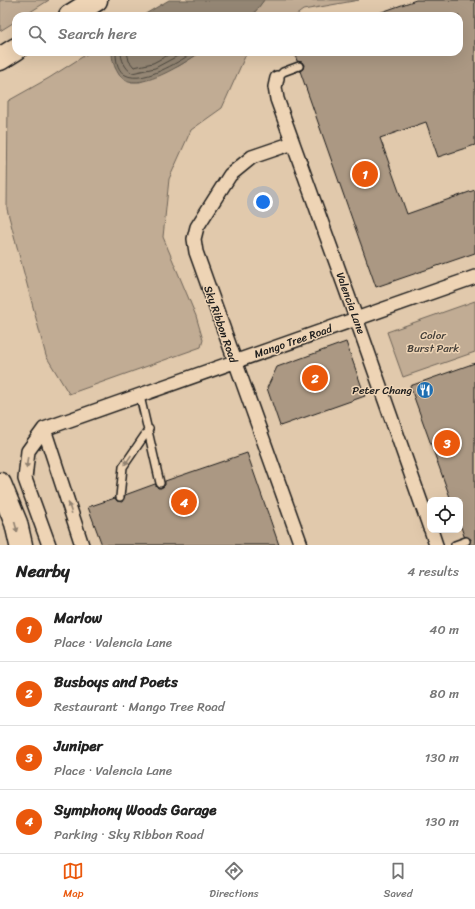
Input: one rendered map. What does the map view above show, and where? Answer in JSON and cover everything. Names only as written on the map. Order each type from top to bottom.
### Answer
[{"type":"highway","points":[[76,12],[96,0]]},
{"type":"highway","points":[[0,59],[12,52]]},
{"type":"highway","points":[[0,484],[16,523],[21,545]]},
{"type":"street","name":"Valencia Lane","points":[[277,78],[275,87],[277,99],[357,319],[427,520]]},
{"type":"street","name":"Sky Ribbon Road","points":[[293,143],[252,157],[236,169],[214,200],[194,239],[196,252],[234,361],[301,545]]},
{"type":"street","name":"Mango Tree Road","points":[[44,429],[475,277]]},
{"type":"street","points":[[44,429],[28,451],[25,479],[49,545]]},
{"type":"street","points":[[44,429],[82,545]]},
{"type":"street","name":"Valencia Lane","points":[[432,533],[436,545]]},
{"type":"lane","points":[[277,78],[283,72],[299,66]]},
{"type":"lane","points":[[140,396],[149,429],[160,482]]},
{"type":"lane","points":[[120,497],[123,467],[149,429]]},
{"type":"lane","points":[[455,545],[466,541]]},
{"type":"green space","points":[[0,0],[49,0],[30,12],[12,12],[12,24],[0,31]]},
{"type":"green space","points":[[264,0],[359,0],[303,10],[300,12],[255,12]]},
{"type":"green space","points":[[84,56],[113,56],[115,67],[120,76],[128,82],[140,82],[179,66],[195,56],[245,56],[222,108],[191,130],[169,179],[163,237],[196,316],[203,340],[201,347],[69,394],[46,356],[7,209],[8,101]]},
{"type":"green space","name":"Color Burst Park","points":[[475,301],[475,352],[403,377],[387,332]]},
{"type":"water","points":[[169,0],[264,0],[255,12],[149,12]]},
{"type":"water","points":[[112,56],[194,56],[159,76],[135,82],[125,80],[118,73]]},
{"type":"building","points":[[416,0],[475,0],[475,145],[438,157],[426,122],[380,138],[407,214],[475,190],[475,253],[376,287],[300,71],[303,69],[304,65],[302,62],[297,61],[295,56],[463,56],[463,12],[382,12]]},
{"type":"building","points":[[346,342],[365,396],[280,426],[267,388],[277,367]]},
{"type":"building","points":[[475,363],[475,545],[469,545],[471,539],[464,536],[463,533],[463,497],[450,497],[410,386]]},
{"type":"building","points":[[247,453],[279,545],[102,545],[88,507],[115,498],[117,501],[122,502],[125,495],[155,484],[158,488],[161,488],[165,485],[165,481]]},
{"type":"place","name":"Marlow","points":[[365,174]]},
{"type":"place","name":"Busboys and Poets","points":[[315,378]]},
{"type":"place","name":"Peter Chang","points":[[425,390]]},
{"type":"place","name":"Juniper","points":[[447,443]]},
{"type":"place","name":"Symphony Woods Garage","points":[[184,502]]}]
